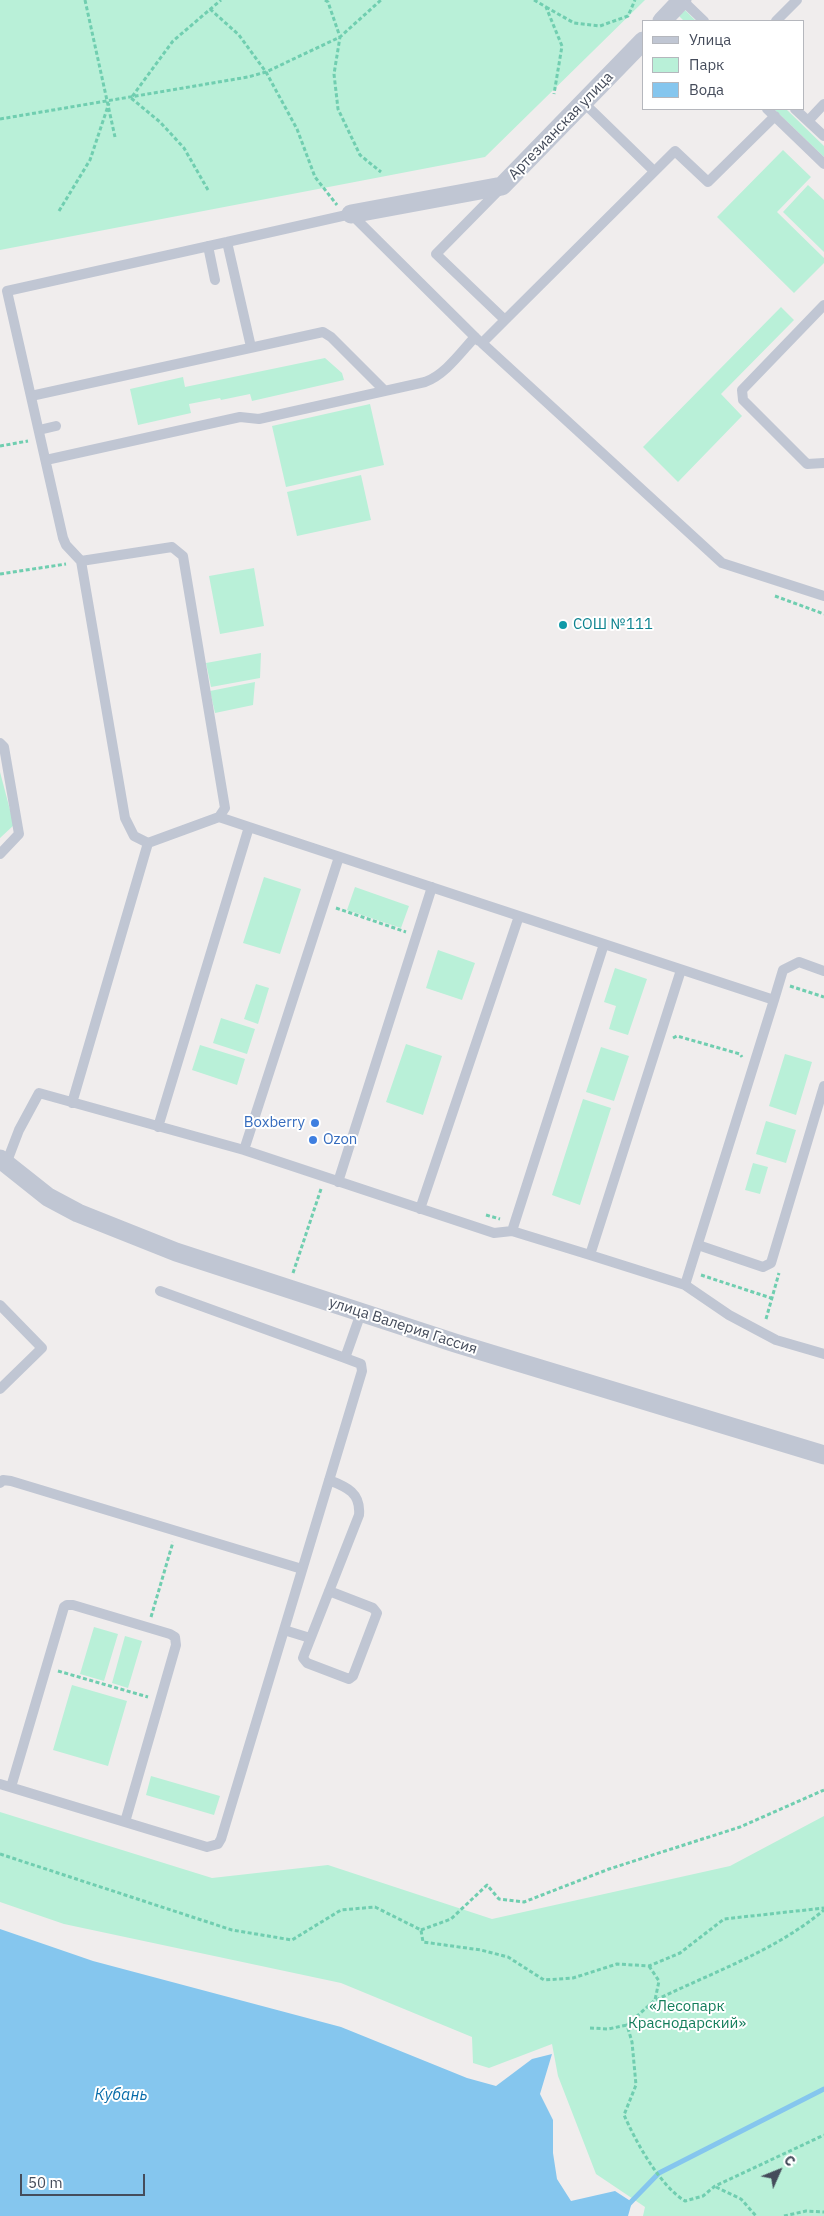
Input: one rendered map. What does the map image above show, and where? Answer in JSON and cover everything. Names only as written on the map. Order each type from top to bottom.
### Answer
[{"type":"street","points":[[668,19],[682,0]]},
{"type":"street","name":"Артезианская улица","points":[[348,215],[502,186],[642,43]]},
{"type":"street","name":"улица Валерия Гассия","points":[[3,1161],[48,1197],[78,1213],[176,1252],[361,1312],[824,1456]]},
{"type":"lane","points":[[682,0],[703,20]]},
{"type":"lane","points":[[777,20],[796,0]]},
{"type":"lane","points":[[584,103],[654,171]]},
{"type":"lane","points":[[808,121],[824,104]]},
{"type":"lane","points":[[797,110],[824,136]]},
{"type":"lane","points":[[46,460],[240,417],[259,419],[433,379],[505,320],[675,152],[708,182],[771,112],[824,164]]},
{"type":"lane","points":[[502,186],[436,254],[505,320]]},
{"type":"lane","points":[[81,561],[172,547],[183,556],[225,808],[219,816],[148,843],[134,836],[125,818],[81,561],[66,546],[63,538],[7,291],[348,215],[479,340],[722,563],[824,596]]},
{"type":"lane","points":[[227,242],[251,347]]},
{"type":"lane","points":[[208,246],[215,280]]},
{"type":"lane","points":[[824,305],[742,390],[743,400],[807,464],[824,463]]},
{"type":"lane","points":[[31,396],[323,332],[331,337],[385,390]]},
{"type":"lane","points":[[40,434],[56,426]]},
{"type":"lane","points":[[0,743],[4,747],[19,834],[0,854]]},
{"type":"lane","points":[[219,816],[774,1000]]},
{"type":"lane","points":[[158,1127],[249,826]]},
{"type":"lane","points":[[72,1103],[148,843]]},
{"type":"lane","points":[[244,1150],[339,856]]},
{"type":"lane","points":[[338,1182],[432,888]]},
{"type":"lane","points":[[420,1209],[519,916]]},
{"type":"lane","points":[[512,1231],[604,944]]},
{"type":"lane","points":[[686,1285],[783,970],[799,962],[824,971]]},
{"type":"lane","points":[[590,1255],[681,970]]},
{"type":"lane","points":[[698,1245],[763,1267],[772,1263],[824,1086]]},
{"type":"lane","points":[[3,1161],[39,1094],[244,1150],[494,1233],[512,1231],[686,1285],[728,1316],[776,1340],[824,1354]]},
{"type":"lane","points":[[0,1784],[207,1847],[218,1844],[221,1839],[363,1367],[358,1362],[160,1291]]},
{"type":"lane","points":[[0,1305],[42,1348],[0,1389]]},
{"type":"lane","points":[[345,1358],[361,1312]]},
{"type":"lane","points":[[0,1482],[3,1480],[11,1481],[302,1569]]},
{"type":"lane","points":[[329,1480],[347,1487],[356,1495],[360,1506],[359,1515],[310,1638],[304,1655],[304,1661],[349,1679],[353,1676],[377,1613],[373,1608],[329,1591]]},
{"type":"lane","points":[[11,1787],[62,1611],[67,1605],[148,1627],[170,1634],[176,1641],[125,1822]]},
{"type":"lane","points":[[284,1630],[310,1638]]},
{"type":"path","points":[[85,0],[115,136]]},
{"type":"path","points":[[131,98],[174,41],[221,0]]},
{"type":"path","points":[[325,0],[328,2],[340,36],[334,74],[338,109],[360,155],[381,172]]},
{"type":"path","points":[[0,119],[109,102],[248,77],[266,72],[340,36],[381,0]]},
{"type":"path","points":[[534,0],[574,23],[600,26],[628,16],[635,0]]},
{"type":"path","points":[[546,7],[562,46],[554,94]]},
{"type":"path","points":[[210,9],[239,35],[266,72],[297,130],[315,176],[348,215]]},
{"type":"path","points":[[131,98],[160,122],[184,148],[208,190]]},
{"type":"path","points":[[59,211],[90,160],[109,102]]},
{"type":"path","points":[[0,446],[40,434]]},
{"type":"path","points":[[0,574],[81,561]]},
{"type":"path","points":[[335,908],[408,933]]},
{"type":"path","points":[[779,982],[824,997]]},
{"type":"path","points":[[671,1039],[677,1036],[740,1054],[744,1059]]},
{"type":"path","points":[[484,1214],[502,1219]]},
{"type":"path","points":[[690,1271],[771,1298]]},
{"type":"path","points":[[769,1324],[765,1318],[780,1271]]},
{"type":"path","points":[[148,1627],[176,1531]]},
{"type":"path","points":[[46,1667],[160,1700]]},
{"type":"path","points":[[0,1854],[232,1930],[292,1940],[341,1910],[375,1907],[421,1930],[451,1919],[487,1885],[499,1899],[524,1902],[609,1869],[740,1826],[824,1790]]},
{"type":"path","points":[[421,1930],[423,1942],[508,1956],[544,1980],[573,1978],[617,1964],[649,1966],[680,1952],[724,1920],[824,1909]]},
{"type":"path","points":[[590,2028],[627,2025],[656,2000],[771,1948],[808,1924],[824,1909]]},
{"type":"path","points":[[649,1966],[659,1981],[656,2000]]},
{"type":"path","points":[[627,2025],[632,2042],[636,2085],[624,2115],[637,2145],[675,2195],[685,2201],[703,2196],[715,2186],[824,2135]]},
{"type":"path","points":[[715,2186],[741,2199],[756,2216]]},
{"type":"path","points":[[784,2216],[806,2211],[824,2212]]},
{"type":"green space","points":[[0,0],[645,0],[485,157],[0,250]]},
{"type":"green space","points":[[685,10],[695,20],[683,20],[679,16]]},
{"type":"green space","points":[[775,110],[787,110],[824,146],[824,157]]},
{"type":"green space","points":[[783,150],[811,177],[777,212],[824,258],[824,263],[794,293],[717,217]]},
{"type":"green space","points":[[808,185],[824,200],[824,252],[783,212]]},
{"type":"green space","points":[[781,307],[794,320],[721,394],[742,416],[678,482],[643,447]]},
{"type":"green space","points":[[325,358],[342,373],[344,380],[252,401],[250,394],[189,404],[191,413],[138,425],[130,389],[183,377],[185,387]]},
{"type":"green space","points":[[370,404],[384,465],[286,487],[272,426]]},
{"type":"green space","points":[[361,475],[371,520],[297,536],[287,492]]},
{"type":"green space","points":[[254,568],[264,626],[220,634],[209,576]]},
{"type":"green space","points":[[261,653],[260,678],[211,687],[206,663]]},
{"type":"green space","points":[[255,682],[253,705],[215,713],[210,691]]},
{"type":"green space","points":[[0,772],[14,825],[0,838]]},
{"type":"green space","points":[[264,877],[301,889],[280,954],[243,943]]},
{"type":"green space","points":[[355,887],[409,906],[401,928],[347,910]]},
{"type":"green space","points":[[438,950],[475,963],[462,1000],[426,988]]},
{"type":"green space","points":[[615,968],[647,979],[628,1035],[609,1029],[616,1006],[604,1002]]},
{"type":"green space","points":[[256,984],[269,988],[258,1024],[244,1019]]},
{"type":"green space","points":[[221,1018],[255,1029],[247,1054],[213,1043]]},
{"type":"green space","points":[[406,1044],[442,1056],[423,1115],[386,1102]]},
{"type":"green space","points":[[200,1045],[245,1059],[237,1085],[192,1070]]},
{"type":"green space","points":[[601,1047],[629,1056],[614,1101],[586,1092]]},
{"type":"green space","points":[[785,1054],[812,1062],[796,1115],[769,1106]]},
{"type":"green space","points":[[583,1099],[611,1108],[580,1205],[552,1195]]},
{"type":"green space","points":[[766,1121],[796,1130],[786,1163],[756,1154]]},
{"type":"green space","points":[[753,1163],[768,1167],[760,1194],[745,1190]]},
{"type":"green space","points":[[94,1627],[118,1634],[104,1681],[80,1674]]},
{"type":"green space","points":[[125,1636],[142,1641],[128,1688],[112,1683]]},
{"type":"green space","points":[[72,1685],[127,1701],[108,1766],[53,1750]]},
{"type":"green space","points":[[151,1776],[220,1796],[214,1815],[146,1795]]},
{"type":"green space","name":"«Лесопарк Краснодарский»","points":[[0,1812],[212,1878],[328,1865],[492,1919],[730,1866],[824,1816],[824,2216],[643,2216],[645,2207],[596,2174],[558,2076],[552,2044],[489,2068],[473,2063],[472,2037],[341,1983],[64,1924],[0,1902]]},
{"type":"water","name":"Кубань","points":[[0,1929],[93,1961],[341,2027],[467,2078],[496,2086],[532,2059],[552,2054],[540,2094],[553,2120],[553,2153],[557,2179],[571,2201],[615,2191],[632,2202],[628,2216],[0,2216]]},
{"type":"waterway","points":[[628,2205],[659,2173],[824,2089]]},
{"type":"place","name":"СОШ №111","points":[[563,625]]},
{"type":"place","name":"Boxberry","points":[[315,1123]]},
{"type":"place","name":"Ozon","points":[[313,1140]]}]
